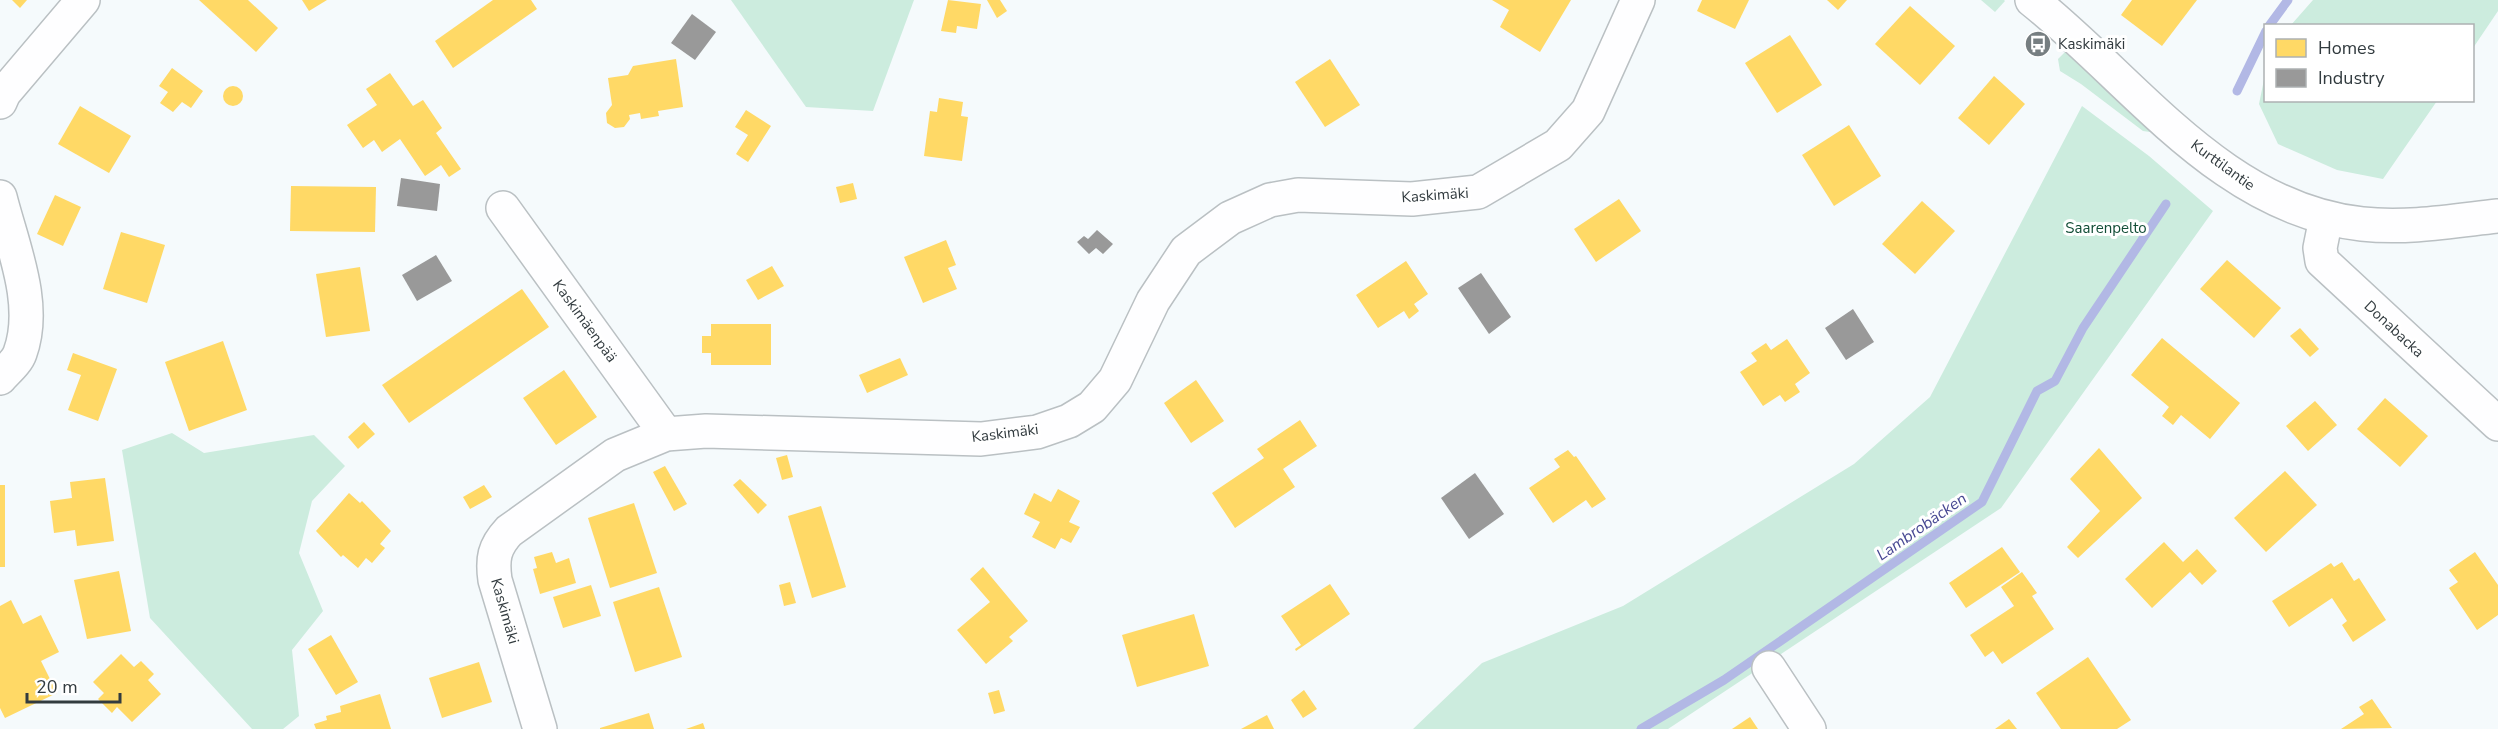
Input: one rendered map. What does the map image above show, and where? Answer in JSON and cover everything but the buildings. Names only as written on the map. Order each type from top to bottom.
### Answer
[{"type":"street","points":[[0,102],[4,93],[83,0]]},
{"type":"street","name":"Kaskimäki","points":[[540,729],[495,580],[492,561],[498,543],[509,531],[615,455],[666,434],[706,431],[981,439],[1037,432],[1069,421],[1092,407],[1114,380],[1153,301],[1186,251],[1230,218],[1270,200],[1298,195],[1412,199],[1478,192],[1558,146],[1588,111],[1638,0]]},
{"type":"street","name":"Kurttilantie","points":[[2032,0],[2179,133],[2246,184],[2288,205],[2326,218],[2362,224],[2409,225],[2498,216]]},
{"type":"street","points":[[0,197],[26,301],[26,328],[20,355],[0,378]]},
{"type":"street","name":"Kaskimäenpää","points":[[503,208],[666,434]]},
{"type":"street","name":"Donabacka","points":[[2326,218],[2320,248],[2322,261],[2498,424]]},
{"type":"street","points":[[1769,668],[1809,729]]},
{"type":"green space","points":[[731,0],[914,0],[873,111],[806,107]]},
{"type":"green space","points":[[1981,0],[2004,0],[2005,1],[1995,12]]},
{"type":"green space","points":[[2313,0],[2498,0],[2498,11],[2474,47],[2474,24],[2292,24]]},
{"type":"green space","points":[[2065,52],[2155,128],[2150,132],[2143,131],[2060,71],[2058,59]]},
{"type":"green space","points":[[2264,80],[2264,102],[2436,102],[2383,179],[2337,170],[2278,144],[2259,104]]},
{"type":"green space","name":"Saarenpelto","points":[[2082,106],[2149,156],[2213,211],[2001,508],[1668,729],[1413,729],[1482,663],[1623,606],[1854,464],[1930,397]]},
{"type":"green space","points":[[172,433],[204,453],[314,435],[345,466],[312,501],[299,553],[323,611],[292,650],[299,716],[283,729],[252,729],[150,618],[122,450]]},
{"type":"waterway","name":"Lambrobäcken","points":[[2270,24],[2288,0]]},
{"type":"waterway","name":"Lambrobäcken","points":[[2237,91],[2264,35]]},
{"type":"waterway","name":"Lambrobäcken","points":[[1641,729],[1724,680],[1982,502],[2037,391],[2055,381],[2083,328],[2166,204]]},
{"type":"place","name":"Kaskimäki","points":[[2038,44]]}]
